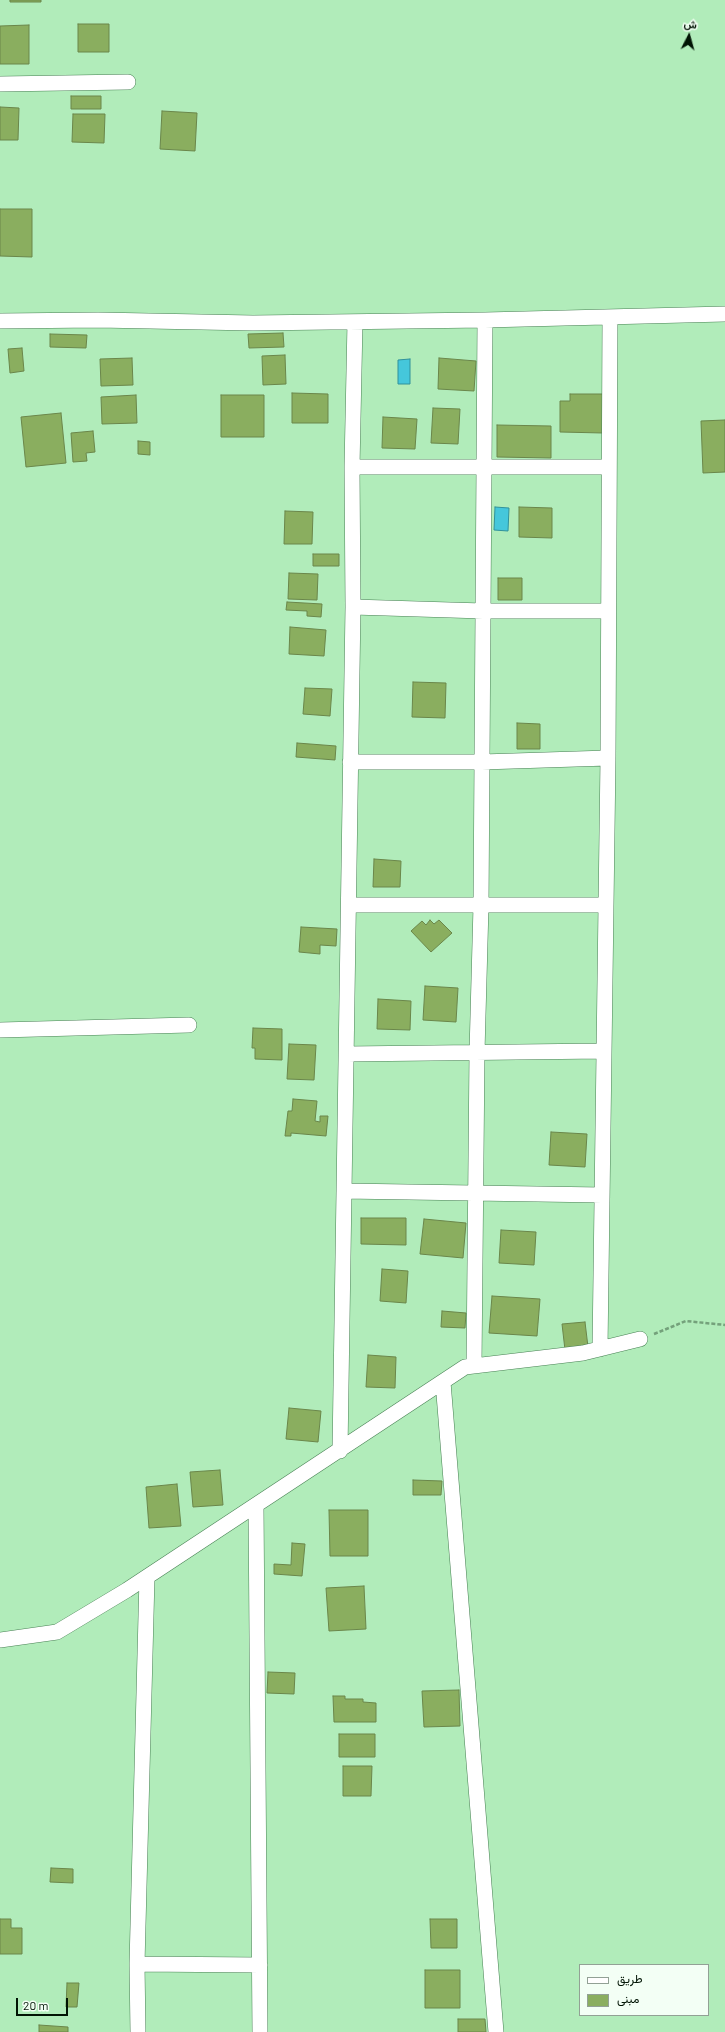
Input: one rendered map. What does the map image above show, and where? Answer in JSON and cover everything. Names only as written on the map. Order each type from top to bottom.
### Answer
[{"type":"street","points":[[0,84],[128,82]]},
{"type":"street","points":[[0,321],[98,320],[253,323],[610,318],[725,314]]},
{"type":"street","points":[[600,1349],[604,905],[608,758],[607,612],[610,318]]},
{"type":"street","points":[[474,1366],[477,1052],[481,906],[485,320]]},
{"type":"street","points":[[340,1451],[353,607],[352,467],[355,322]]},
{"type":"street","points":[[352,467],[609,467]]},
{"type":"street","points":[[353,607],[483,611],[607,612]]},
{"type":"street","points":[[350,762],[482,762],[608,758]]},
{"type":"street","points":[[349,905],[604,905]]},
{"type":"street","points":[[0,1030],[189,1025]]},
{"type":"street","points":[[347,1054],[603,1051]]},
{"type":"street","points":[[344,1191],[602,1195]]},
{"type":"street","points":[[0,1640],[57,1632],[147,1577],[340,1451],[465,1367],[583,1353],[640,1339]]},
{"type":"street","points":[[443,1382],[496,2032]]},
{"type":"street","points":[[256,1505],[260,2032]]},
{"type":"street","points":[[138,2032],[137,1964],[147,1577]]},
{"type":"street","points":[[137,1964],[260,1965]]},
{"type":"path","points":[[640,1339],[686,1321],[725,1325]]},
{"type":"water","points":[[410,359],[410,384],[398,384],[398,360]]},
{"type":"water","points":[[495,507],[509,508],[508,531],[494,530]]},
{"type":"building","points":[[10,0],[41,0],[41,2],[10,2]]},
{"type":"building","points":[[78,24],[109,24],[109,52],[78,52]]},
{"type":"building","points":[[29,25],[29,64],[0,64],[0,26]]},
{"type":"building","points":[[71,96],[101,96],[101,109],[71,109]]},
{"type":"building","points":[[0,107],[19,108],[18,140],[0,140]]},
{"type":"building","points":[[162,111],[197,113],[195,151],[160,149]]},
{"type":"building","points":[[73,114],[105,114],[104,143],[72,142]]},
{"type":"building","points":[[0,209],[32,209],[32,257],[0,256]]},
{"type":"building","points":[[283,333],[284,347],[249,348],[248,334]]},
{"type":"building","points":[[50,334],[87,335],[86,348],[50,347]]},
{"type":"building","points":[[22,348],[24,371],[10,373],[8,349]]},
{"type":"building","points":[[285,355],[286,384],[263,385],[262,356]]},
{"type":"building","points":[[132,358],[133,385],[101,386],[100,359]]},
{"type":"building","points":[[439,358],[476,361],[474,391],[438,389]]},
{"type":"building","points":[[292,393],[328,394],[328,423],[292,423]]},
{"type":"building","points":[[570,394],[604,394],[603,433],[560,432],[560,401],[570,401]]},
{"type":"building","points":[[136,395],[137,423],[102,424],[101,397]]},
{"type":"building","points":[[221,395],[264,395],[264,437],[221,437]]},
{"type":"building","points":[[433,408],[460,409],[458,444],[431,443]]},
{"type":"building","points":[[61,413],[66,463],[26,467],[21,417]]},
{"type":"building","points":[[383,417],[417,419],[415,449],[382,448]]},
{"type":"building","points":[[725,420],[725,472],[703,473],[701,421]]},
{"type":"building","points":[[497,425],[551,426],[551,458],[497,457]]},
{"type":"building","points":[[93,431],[95,452],[86,453],[87,461],[73,462],[71,433]]},
{"type":"building","points":[[138,441],[150,442],[150,455],[138,454]]},
{"type":"building","points":[[519,507],[552,508],[552,538],[519,537]]},
{"type":"building","points":[[285,511],[313,512],[312,544],[284,544]]},
{"type":"building","points":[[313,554],[339,554],[339,566],[313,566]]},
{"type":"building","points":[[289,573],[318,574],[317,600],[288,599]]},
{"type":"building","points":[[498,578],[522,578],[522,600],[498,600]]},
{"type":"building","points":[[287,602],[322,604],[321,617],[307,616],[307,611],[286,610]]},
{"type":"building","points":[[290,627],[326,630],[324,656],[289,654]]},
{"type":"building","points":[[413,682],[446,683],[445,718],[412,717]]},
{"type":"building","points":[[305,688],[332,689],[330,716],[303,714]]},
{"type":"building","points":[[517,723],[540,724],[540,749],[517,749]]},
{"type":"building","points":[[297,743],[336,746],[335,760],[296,757]]},
{"type":"building","points":[[374,859],[401,861],[400,887],[373,887]]},
{"type":"building","points":[[430,920],[434,924],[439,920],[452,933],[431,952],[411,931],[422,921],[426,925]]},
{"type":"building","points":[[301,927],[337,929],[336,946],[320,945],[320,954],[299,952]]},
{"type":"building","points":[[425,986],[458,988],[456,1022],[423,1020]]},
{"type":"building","points":[[378,999],[411,1001],[410,1030],[377,1029]]},
{"type":"building","points":[[253,1028],[282,1029],[282,1060],[255,1059],[255,1048],[252,1048]]},
{"type":"building","points":[[289,1044],[316,1045],[314,1080],[287,1079]]},
{"type":"building","points":[[293,1099],[317,1101],[315,1121],[320,1122],[320,1116],[328,1116],[326,1136],[291,1133],[291,1136],[285,1136],[288,1111],[292,1111]]},
{"type":"building","points":[[551,1132],[587,1134],[585,1167],[549,1165]]},
{"type":"building","points":[[361,1218],[406,1218],[406,1245],[361,1244]]},
{"type":"building","points":[[424,1219],[466,1223],[463,1258],[420,1254]]},
{"type":"building","points":[[501,1230],[536,1232],[534,1265],[499,1263]]},
{"type":"building","points":[[382,1269],[408,1271],[406,1303],[380,1301]]},
{"type":"building","points":[[492,1296],[540,1299],[537,1336],[489,1333]]},
{"type":"building","points":[[442,1311],[466,1313],[465,1328],[441,1327]]},
{"type":"building","points":[[585,1322],[588,1347],[565,1350],[562,1324]]},
{"type":"building","points":[[368,1355],[396,1357],[395,1388],[366,1387]]},
{"type":"building","points":[[289,1408],[321,1411],[318,1442],[286,1439]]},
{"type":"building","points":[[220,1470],[223,1505],[193,1507],[190,1472]]},
{"type":"building","points":[[413,1480],[442,1481],[441,1495],[413,1495]]},
{"type":"building","points":[[177,1484],[181,1526],[149,1528],[146,1487]]},
{"type":"building","points":[[329,1510],[368,1510],[368,1556],[330,1556]]},
{"type":"building","points":[[292,1543],[305,1544],[302,1576],[274,1574],[274,1564],[291,1565]]},
{"type":"building","points":[[364,1586],[366,1629],[329,1631],[326,1588]]},
{"type":"building","points":[[268,1672],[295,1673],[294,1694],[267,1693]]},
{"type":"building","points":[[459,1690],[460,1726],[424,1727],[422,1691]]},
{"type":"building","points":[[333,1696],[345,1696],[345,1699],[363,1699],[363,1702],[376,1703],[376,1722],[334,1722]]},
{"type":"building","points":[[339,1734],[375,1734],[375,1757],[339,1757]]},
{"type":"building","points":[[343,1766],[372,1766],[371,1796],[343,1796]]},
{"type":"building","points":[[51,1868],[73,1869],[73,1883],[50,1882]]},
{"type":"building","points":[[0,1919],[11,1919],[11,1928],[22,1928],[22,1954],[0,1954]]},
{"type":"building","points":[[430,1919],[457,1919],[457,1948],[431,1948]]},
{"type":"building","points":[[425,1970],[460,1970],[460,2008],[425,2008]]},
{"type":"building","points":[[67,1983],[79,1983],[77,2007],[66,2007]]},
{"type":"building","points":[[458,2019],[485,2019],[486,2032],[458,2032]]},
{"type":"building","points":[[39,2025],[68,2027],[68,2032],[39,2032]]}]
